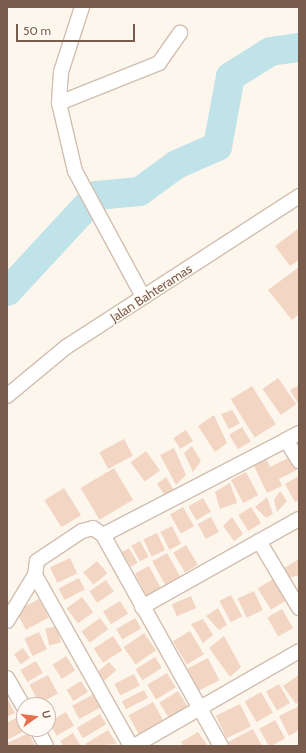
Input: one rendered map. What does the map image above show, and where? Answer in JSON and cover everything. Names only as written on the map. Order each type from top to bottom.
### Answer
[{"type":"street","points":[[82,7],[62,72],[59,103],[69,152],[90,202],[143,297]]},
{"type":"street","points":[[59,103],[159,62],[180,33]]},
{"type":"street","name":"Jalan Bahteramas","points":[[7,396],[66,347],[299,196]]},
{"type":"street","points":[[103,535],[299,433]]},
{"type":"street","points":[[286,440],[299,462]]},
{"type":"street","points":[[142,607],[299,519]]},
{"type":"street","points":[[7,621],[35,575],[40,557],[82,531],[93,528],[103,535],[199,711],[221,746]]},
{"type":"street","points":[[259,541],[299,608]]},
{"type":"street","points":[[35,575],[133,746],[199,711],[299,652]]},
{"type":"street","points":[[7,678],[18,697]]},
{"type":"street","points":[[41,737],[46,746]]},
{"type":"building","points":[[299,228],[299,260],[290,266],[275,246]]},
{"type":"building","points":[[299,267],[299,314],[292,320],[268,290]]},
{"type":"building","points":[[278,378],[296,404],[281,415],[262,389]]},
{"type":"building","points":[[299,385],[299,405],[290,390]]},
{"type":"building","points":[[252,386],[276,424],[255,437],[231,399]]},
{"type":"building","points":[[232,410],[240,423],[229,429],[221,414]]},
{"type":"building","points":[[214,415],[227,443],[215,452],[198,426]]},
{"type":"building","points":[[242,427],[251,442],[238,449],[229,435]]},
{"type":"building","points":[[186,430],[193,441],[180,449],[173,438]]},
{"type":"building","points":[[124,439],[133,456],[108,469],[99,452]]},
{"type":"building","points":[[192,446],[201,461],[193,472],[184,453]]},
{"type":"building","points":[[174,448],[186,475],[176,485],[160,455]]},
{"type":"building","points":[[146,451],[160,470],[145,482],[131,462]]},
{"type":"building","points":[[290,457],[297,470],[279,479],[282,486],[267,493],[253,464],[266,458],[270,467]]},
{"type":"building","points":[[114,468],[133,500],[100,520],[81,488]]},
{"type":"building","points":[[246,472],[258,495],[243,503],[231,480]]},
{"type":"building","points":[[299,476],[299,500],[295,502],[285,484]]},
{"type":"building","points":[[166,477],[176,494],[167,499],[157,484]]},
{"type":"building","points":[[230,483],[237,503],[220,509],[215,492]]},
{"type":"building","points":[[64,488],[81,515],[61,527],[44,500]]},
{"type":"building","points":[[280,491],[287,501],[277,512],[274,500]]},
{"type":"building","points":[[267,497],[273,514],[266,518],[255,507]]},
{"type":"building","points":[[203,498],[211,512],[196,520],[188,506]]},
{"type":"building","points":[[183,507],[194,526],[181,534],[170,514]]},
{"type":"building","points":[[251,507],[261,523],[248,531],[238,515]]},
{"type":"building","points":[[211,517],[219,532],[206,539],[198,524]]},
{"type":"building","points":[[232,517],[243,534],[234,541],[223,526]]},
{"type":"building","points":[[172,526],[181,544],[169,550],[160,532]]},
{"type":"building","points":[[157,533],[165,550],[151,557],[143,539]]},
{"type":"building","points":[[140,541],[149,557],[140,562],[131,546]]},
{"type":"building","points":[[186,545],[198,565],[185,572],[173,553]]},
{"type":"building","points":[[129,548],[138,563],[131,567],[122,552]]},
{"type":"building","points":[[167,553],[182,580],[167,588],[152,561]]},
{"type":"building","points":[[70,558],[77,573],[57,583],[50,567]]},
{"type":"building","points":[[299,559],[299,575],[286,579],[281,570]]},
{"type":"building","points":[[97,561],[107,573],[93,585],[83,573]]},
{"type":"building","points":[[149,566],[162,590],[148,597],[135,574]]},
{"type":"building","points":[[79,578],[85,590],[64,600],[59,588]]},
{"type":"building","points":[[273,579],[286,600],[271,610],[258,589]]},
{"type":"building","points":[[106,580],[114,592],[97,603],[89,591]]},
{"type":"building","points":[[254,591],[263,610],[247,618],[238,599]]},
{"type":"building","points":[[231,595],[242,616],[231,622],[220,601]]},
{"type":"building","points":[[191,596],[196,608],[177,616],[172,604]]},
{"type":"building","points":[[82,597],[93,612],[78,624],[67,608]]},
{"type":"building","points":[[39,599],[49,618],[26,630],[16,611]]},
{"type":"building","points":[[120,601],[128,614],[111,624],[103,612]]},
{"type":"building","points":[[218,608],[227,625],[219,630],[206,616]]},
{"type":"building","points":[[282,609],[293,628],[278,637],[267,618]]},
{"type":"building","points":[[100,618],[108,629],[90,643],[81,632]]},
{"type":"building","points":[[135,618],[141,628],[122,640],[116,629]]},
{"type":"building","points":[[203,619],[213,635],[203,643],[191,624]]},
{"type":"building","points":[[57,626],[61,643],[49,645],[45,629]]},
{"type":"building","points":[[190,631],[204,654],[187,664],[173,641]]},
{"type":"building","points":[[39,632],[47,649],[33,656],[24,639]]},
{"type":"building","points":[[144,633],[156,650],[136,665],[124,647]]},
{"type":"building","points":[[113,636],[122,650],[103,663],[94,649]]},
{"type":"building","points":[[224,636],[241,667],[230,677],[209,648]]},
{"type":"building","points":[[23,648],[30,658],[21,664],[14,654]]},
{"type":"building","points":[[66,656],[75,670],[62,679],[53,665]]},
{"type":"building","points":[[155,657],[162,668],[142,680],[135,669]]},
{"type":"building","points":[[208,658],[219,680],[199,691],[188,668]]},
{"type":"building","points":[[36,661],[43,673],[27,682],[20,670]]},
{"type":"building","points":[[109,662],[116,670],[104,681],[97,672]]},
{"type":"building","points":[[167,673],[176,688],[156,699],[147,685]]},
{"type":"building","points":[[134,674],[140,686],[120,696],[114,684]]},
{"type":"building","points":[[48,675],[58,694],[51,697],[36,697],[29,685]]},
{"type":"building","points":[[299,675],[299,702],[296,704],[283,686]]},
{"type":"building","points":[[81,681],[88,692],[73,701],[67,690]]},
{"type":"building","points":[[279,684],[290,703],[277,711],[266,692]]},
{"type":"building","points":[[144,690],[148,698],[126,709],[122,701]]},
{"type":"building","points":[[178,691],[190,710],[171,721],[159,703]]},
{"type":"building","points":[[261,692],[273,713],[257,722],[245,702]]},
{"type":"building","points":[[96,693],[103,706],[79,719],[72,706]]},
{"type":"building","points":[[7,698],[15,713],[7,717]]},
{"type":"building","points":[[153,702],[165,724],[141,737],[129,716]]},
{"type":"building","points":[[240,704],[251,726],[227,738],[216,716]]},
{"type":"building","points":[[299,706],[299,730],[289,736],[279,716]]},
{"type":"building","points":[[66,712],[74,726],[57,736],[56,718]]},
{"type":"building","points":[[100,714],[106,724],[83,738],[77,728]]},
{"type":"building","points":[[16,718],[16,735],[7,740],[7,723]]},
{"type":"building","points":[[275,720],[285,738],[269,746],[259,729]]},
{"type":"building","points":[[253,729],[262,746],[230,746],[228,742]]},
{"type":"building","points":[[108,730],[117,744],[87,746],[85,744]]},
{"type":"building","points":[[198,732],[208,746],[184,746],[181,742]]},
{"type":"building","points":[[73,733],[81,746],[63,746],[60,741]]},
{"type":"building","points":[[20,737],[31,737],[35,746],[7,746],[7,743]]},
{"type":"waterway","points":[[7,291],[96,195],[139,191],[176,164],[217,146],[230,76],[270,51],[299,47]]}]
